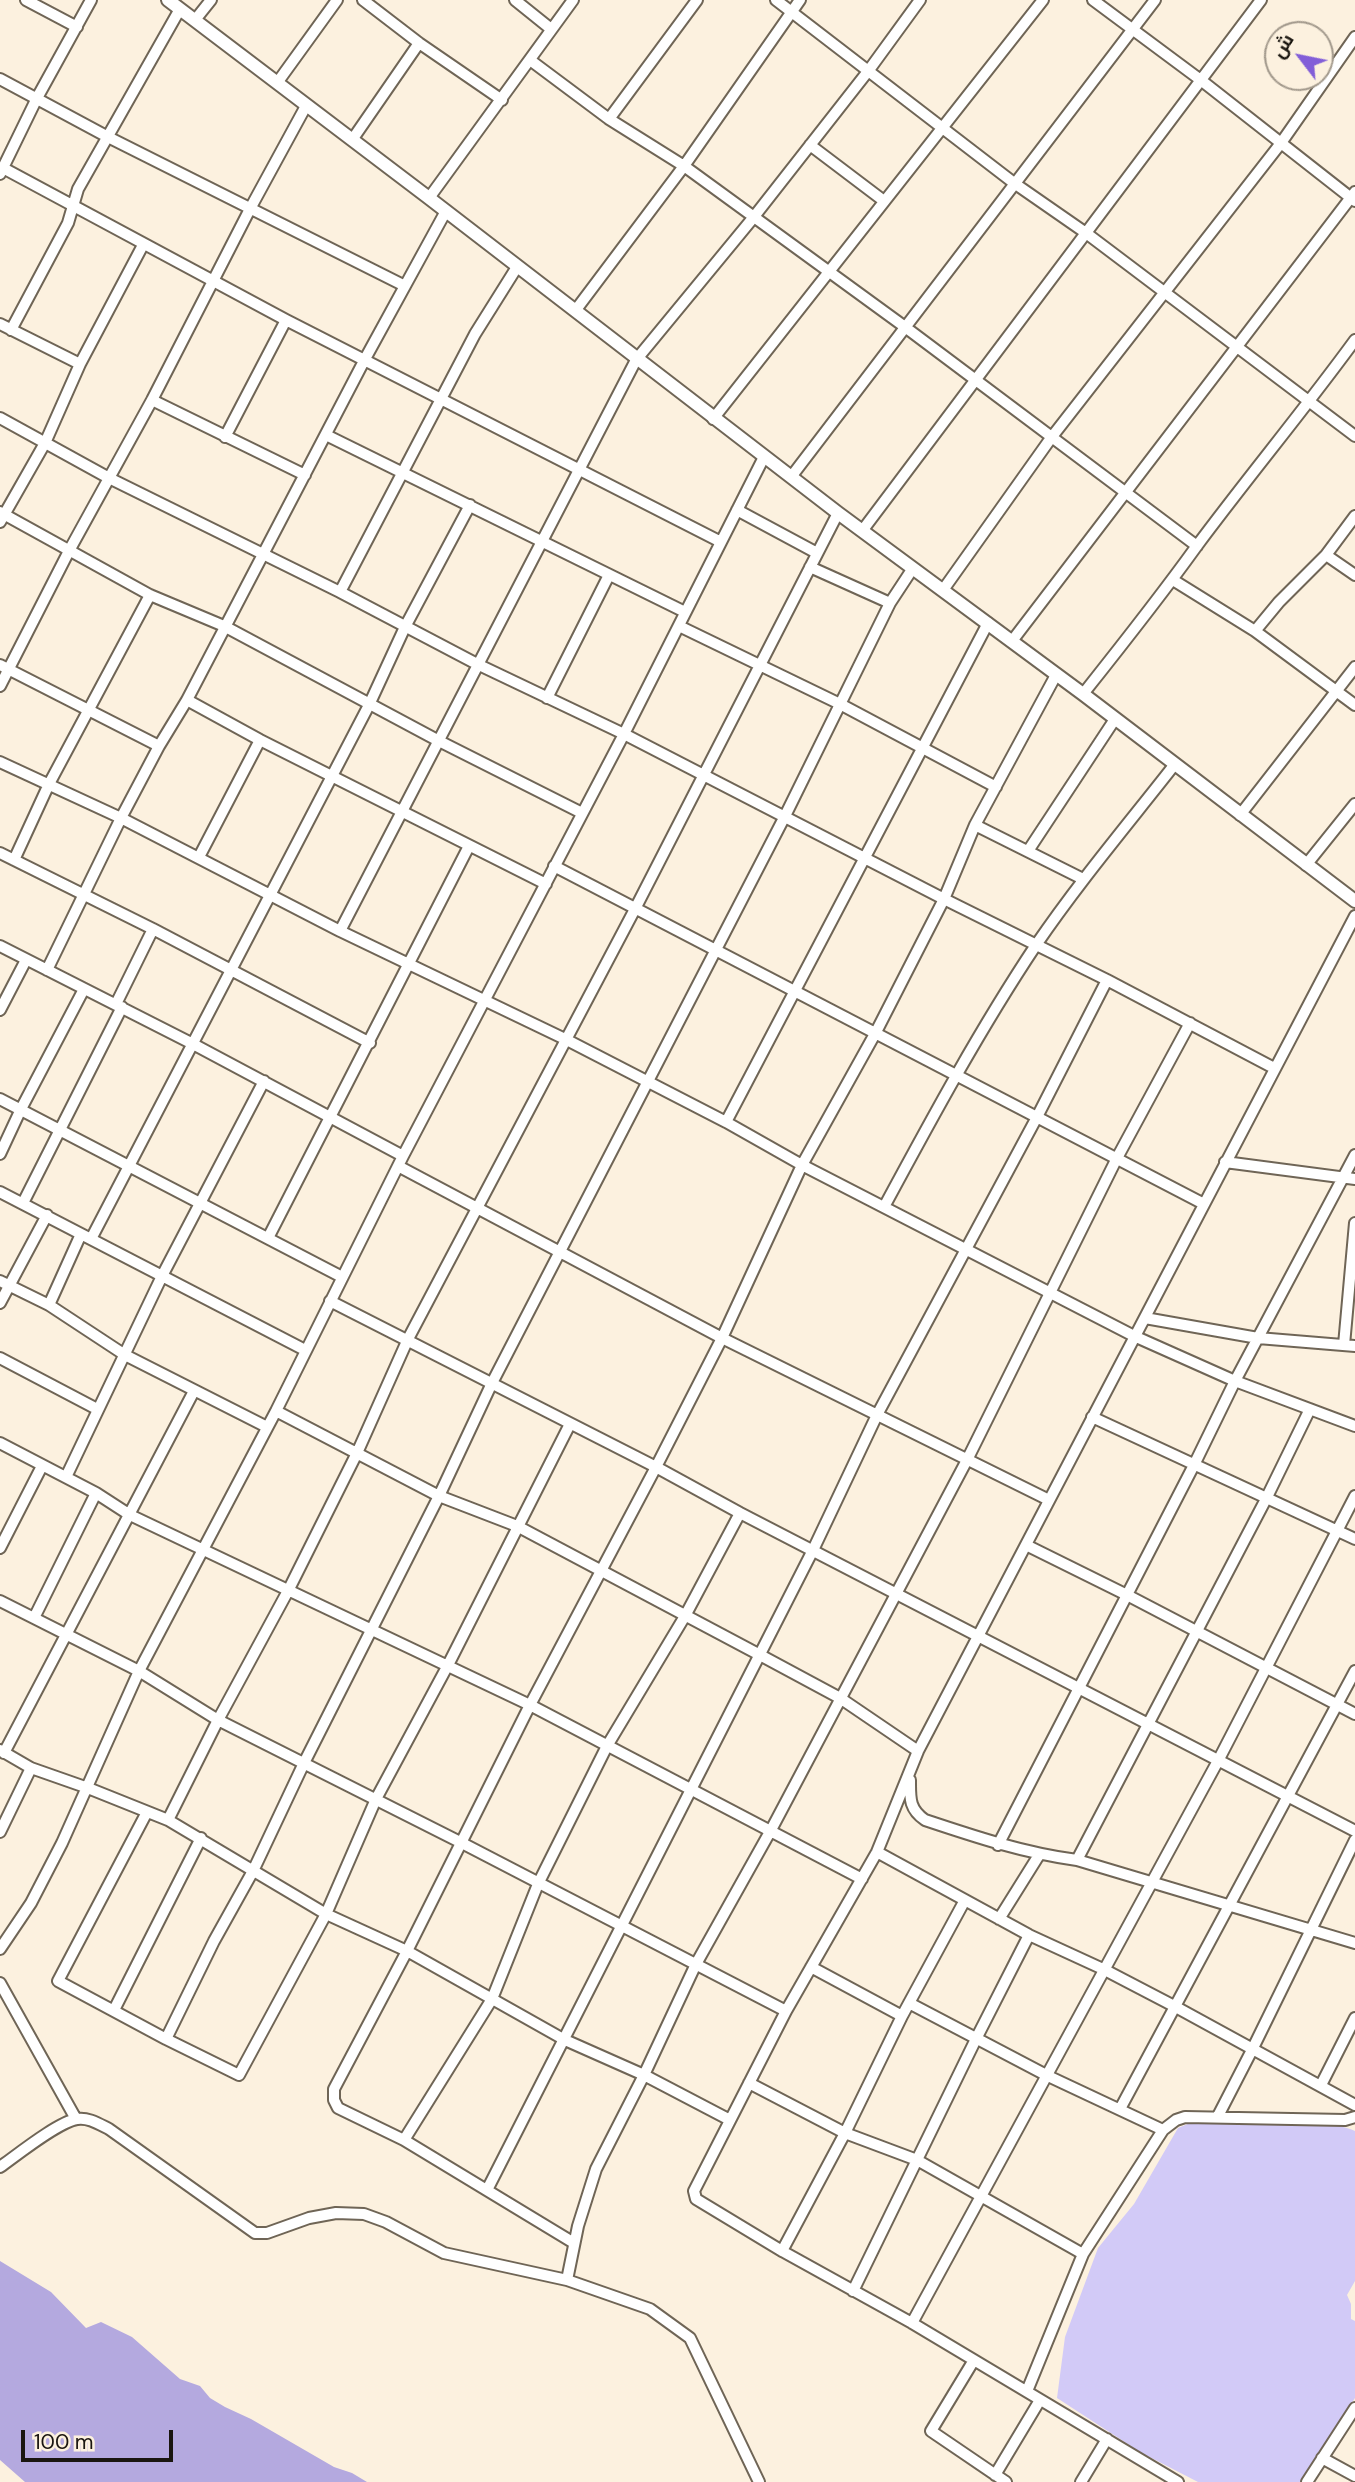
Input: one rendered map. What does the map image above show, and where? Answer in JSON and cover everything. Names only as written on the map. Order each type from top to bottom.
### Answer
[{"type":"street","points":[[26,0],[77,27]]},
{"type":"street","points":[[91,0],[37,98],[1,171],[721,542]]},
{"type":"street","points":[[167,0],[446,211],[713,419],[1083,694],[1355,901]]},
{"type":"street","points":[[195,20],[211,0]]},
{"type":"street","points":[[277,83],[337,0]]},
{"type":"street","points":[[363,0],[419,44],[502,100]]},
{"type":"street","points":[[377,10],[384,0]]},
{"type":"street","points":[[515,0],[551,29]]},
{"type":"street","points":[[429,198],[573,0]]},
{"type":"street","points":[[609,119],[697,0]]},
{"type":"street","points":[[776,0],[1014,183],[1086,233],[1162,293],[1355,436]]},
{"type":"street","points":[[575,311],[684,166],[800,0]]},
{"type":"street","points":[[340,931],[636,360],[753,218],[920,0]]},
{"type":"street","points":[[713,419],[1043,0]]},
{"type":"street","points":[[1012,641],[1354,197],[1093,0]]},
{"type":"street","points":[[791,477],[1155,0]]},
{"type":"street","points":[[862,531],[1261,0]]},
{"type":"street","points":[[80,365],[5,327],[68,223],[78,189],[180,9]]},
{"type":"street","points":[[943,590],[1051,438],[1281,143],[1355,37]]},
{"type":"street","points":[[352,141],[419,44]]},
{"type":"street","points":[[530,60],[609,119],[684,166],[905,327],[1197,546]]},
{"type":"street","points":[[0,79],[108,137],[405,286]]},
{"type":"street","points":[[0,687],[4,667],[38,615],[70,549],[152,400],[306,106]]},
{"type":"street","points":[[810,145],[884,201]]},
{"type":"street","points":[[47,970],[121,818],[187,700],[365,359],[446,211]]},
{"type":"street","points":[[142,245],[80,365],[45,443],[2,516],[70,549],[150,595],[224,626],[369,705],[582,813]]},
{"type":"street","points":[[340,592],[475,334],[517,267]]},
{"type":"street","points":[[225,437],[286,320]]},
{"type":"street","points":[[1083,694],[1174,580],[1197,546],[1355,340]]},
{"type":"street","points":[[152,400],[306,475]]},
{"type":"street","points":[[0,418],[109,478],[340,592],[477,664],[624,734],[1036,946],[1107,979],[1275,1068]]},
{"type":"street","points":[[326,435],[685,612]]},
{"type":"street","points":[[0,1949],[31,1903],[88,1788],[139,1671],[205,1549],[342,1276],[624,734],[764,457]]},
{"type":"street","points":[[49,1305],[86,1236],[130,1165],[369,705],[405,626],[470,505]]},
{"type":"street","points":[[737,510],[817,553]]},
{"type":"street","points":[[168,1821],[218,1720],[289,1589],[357,1452],[408,1339],[635,909],[838,513]]},
{"type":"street","points":[[1255,632],[1279,602],[1326,555],[1355,516]]},
{"type":"street","points":[[1326,555],[1355,575]]},
{"type":"street","points":[[810,568],[890,603]]},
{"type":"street","points":[[166,2039],[214,1941],[253,1871],[303,1763],[439,1496],[492,1383],[785,816],[890,603],[913,568]]},
{"type":"street","points":[[547,698],[609,575]]},
{"type":"street","points":[[1174,580],[1255,632],[1355,705]]},
{"type":"street","points":[[14,860],[49,784],[150,595]]},
{"type":"street","points":[[726,1122],[988,623]]},
{"type":"street","points":[[679,626],[840,704],[996,787]]},
{"type":"street","points":[[4,667],[159,746]]},
{"type":"street","points":[[1240,815],[1355,667]]},
{"type":"street","points":[[575,2243],[404,2140],[338,2108],[334,2089],[407,1951],[530,1705],[722,1338],[802,1165],[876,1032],[944,899],[975,825],[1056,674]]},
{"type":"street","points":[[187,700],[260,740],[545,884]]},
{"type":"street","points":[[1028,851],[1115,719]]},
{"type":"street","points":[[199,857],[260,740]]},
{"type":"street","points":[[0,762],[121,818],[340,931],[565,1038],[802,1165],[1134,1336],[1235,1381],[1355,1426]]},
{"type":"street","points":[[884,1207],[956,1075],[1036,946],[1083,879],[1175,764]]},
{"type":"street","points":[[1306,865],[1355,804]]},
{"type":"street","points":[[975,825],[1083,879]]},
{"type":"street","points":[[268,1238],[469,846]]},
{"type":"street","points":[[0,853],[153,929],[370,1043]]},
{"type":"street","points":[[554,866],[1203,1204]]},
{"type":"street","points":[[1173,2481],[912,2323],[782,2251],[694,2196],[694,2191],[786,2011],[877,1852],[918,1751],[1355,916]]},
{"type":"street","points":[[23,1203],[119,1006],[153,929]]},
{"type":"street","points":[[0,946],[264,1081],[477,1207],[722,1338],[1049,1500]]},
{"type":"street","points":[[0,1010],[26,960]]},
{"type":"street","points":[[487,2190],[693,1789],[813,1550],[877,1415],[1037,1117],[1107,979]]},
{"type":"street","points":[[0,1154],[85,989]]},
{"type":"street","points":[[567,2280],[596,2169],[644,2076],[696,1965],[771,1830],[967,1460],[1116,1158],[1190,1023]]},
{"type":"street","points":[[66,1477],[162,1276],[264,1081]]},
{"type":"street","points":[[0,1099],[342,1276]]},
{"type":"street","points":[[998,1845],[1235,1381],[1355,1155]]},
{"type":"street","points":[[1225,1162],[1355,1179]]},
{"type":"street","points":[[0,1192],[306,1350]]},
{"type":"street","points":[[0,1303],[5,1283],[47,1215]]},
{"type":"street","points":[[1145,1318],[1258,1338],[1350,1345],[1355,1223]]},
{"type":"street","points":[[5,1283],[49,1305],[125,1355],[267,1427]]},
{"type":"street","points":[[331,1301],[1355,1830]]},
{"type":"street","points":[[0,1358],[97,1409]]},
{"type":"street","points":[[194,1391],[67,1634],[2,1751],[31,1768],[168,1821],[326,1913],[407,1951],[565,2040],[730,2120]]},
{"type":"street","points":[[1077,1860],[1266,1499],[1310,1409]]},
{"type":"street","points":[[276,1411],[439,1496],[517,1526],[840,1698],[918,1751]]},
{"type":"street","points":[[1092,1417],[1355,1539]]},
{"type":"street","points":[[147,1812],[58,1981],[239,2075],[326,1913],[376,1799],[448,1665],[570,1424]]},
{"type":"street","points":[[0,1443],[96,1493],[130,1515],[530,1705],[862,1879]]},
{"type":"street","points":[[0,1548],[42,1466]]},
{"type":"street","points":[[34,1618],[96,1493]]},
{"type":"street","points":[[912,2323],[1219,1759],[1355,1496]]},
{"type":"street","points":[[404,2140],[492,1998],[538,1884],[607,1746],[685,1616],[740,1513]]},
{"type":"street","points":[[1026,1545],[1355,1714]]},
{"type":"street","points":[[0,1601],[139,1671],[218,1720],[786,2011]]},
{"type":"street","points":[[1120,2109],[1355,1671]]},
{"type":"street","points":[[0,1832],[31,1768]]},
{"type":"street","points":[[911,1772],[911,1806],[916,1814],[925,1820],[998,1845],[1039,1855],[1077,1860],[1355,1943]]},
{"type":"street","points":[[114,2010],[201,1838]]},
{"type":"street","points":[[1218,2116],[1355,1840]]},
{"type":"street","points":[[877,1852],[1029,1935],[1174,2006],[1355,2105]]},
{"type":"street","points":[[999,1919],[1039,1855]]},
{"type":"street","points":[[782,2251],[845,2133],[902,2016],[965,1900]]},
{"type":"street","points":[[853,2291],[1029,1935]]},
{"type":"street","points":[[811,1967],[902,2016]]},
{"type":"street","points":[[0,1983],[76,2119]]},
{"type":"street","points":[[909,2003],[1048,2076],[1163,2130]]},
{"type":"street","points":[[1321,2085],[1355,2018]]},
{"type":"street","points":[[749,2083],[845,2133],[917,2160],[1083,2255]]},
{"type":"street","points":[[1027,2391],[1083,2255],[1163,2130],[1185,2117],[1355,2118]]},
{"type":"street","points":[[0,2167],[54,2130],[76,2119],[92,2121],[109,2129],[255,2233],[267,2233],[309,2218],[335,2213],[363,2214],[386,2222],[444,2253],[567,2280],[650,2309],[690,2338],[759,2482]]},
{"type":"street","points":[[974,2360],[931,2431],[1006,2482]]},
{"type":"street","points":[[995,2476],[1040,2400]]},
{"type":"street","points":[[1307,2482],[1355,2407]]},
{"type":"street","points":[[1081,2482],[1107,2439]]},
{"type":"street","points":[[1322,2459],[1355,2476]]},
{"type":"shaded area","points":[[1195,2121],[1299,2121],[1339,2126],[1355,2131],[1355,2281],[1347,2295],[1351,2304],[1351,2319],[1355,2321],[1355,2398],[1301,2482],[1198,2482],[1140,2452],[1057,2398],[1065,2337],[1098,2248],[1134,2204],[1178,2128]]},
{"type":"shaded area","points":[[0,2261],[51,2292],[86,2328],[101,2322],[132,2337],[180,2379],[200,2386],[210,2398],[334,2467],[367,2482],[25,2482],[0,2460]]}]
